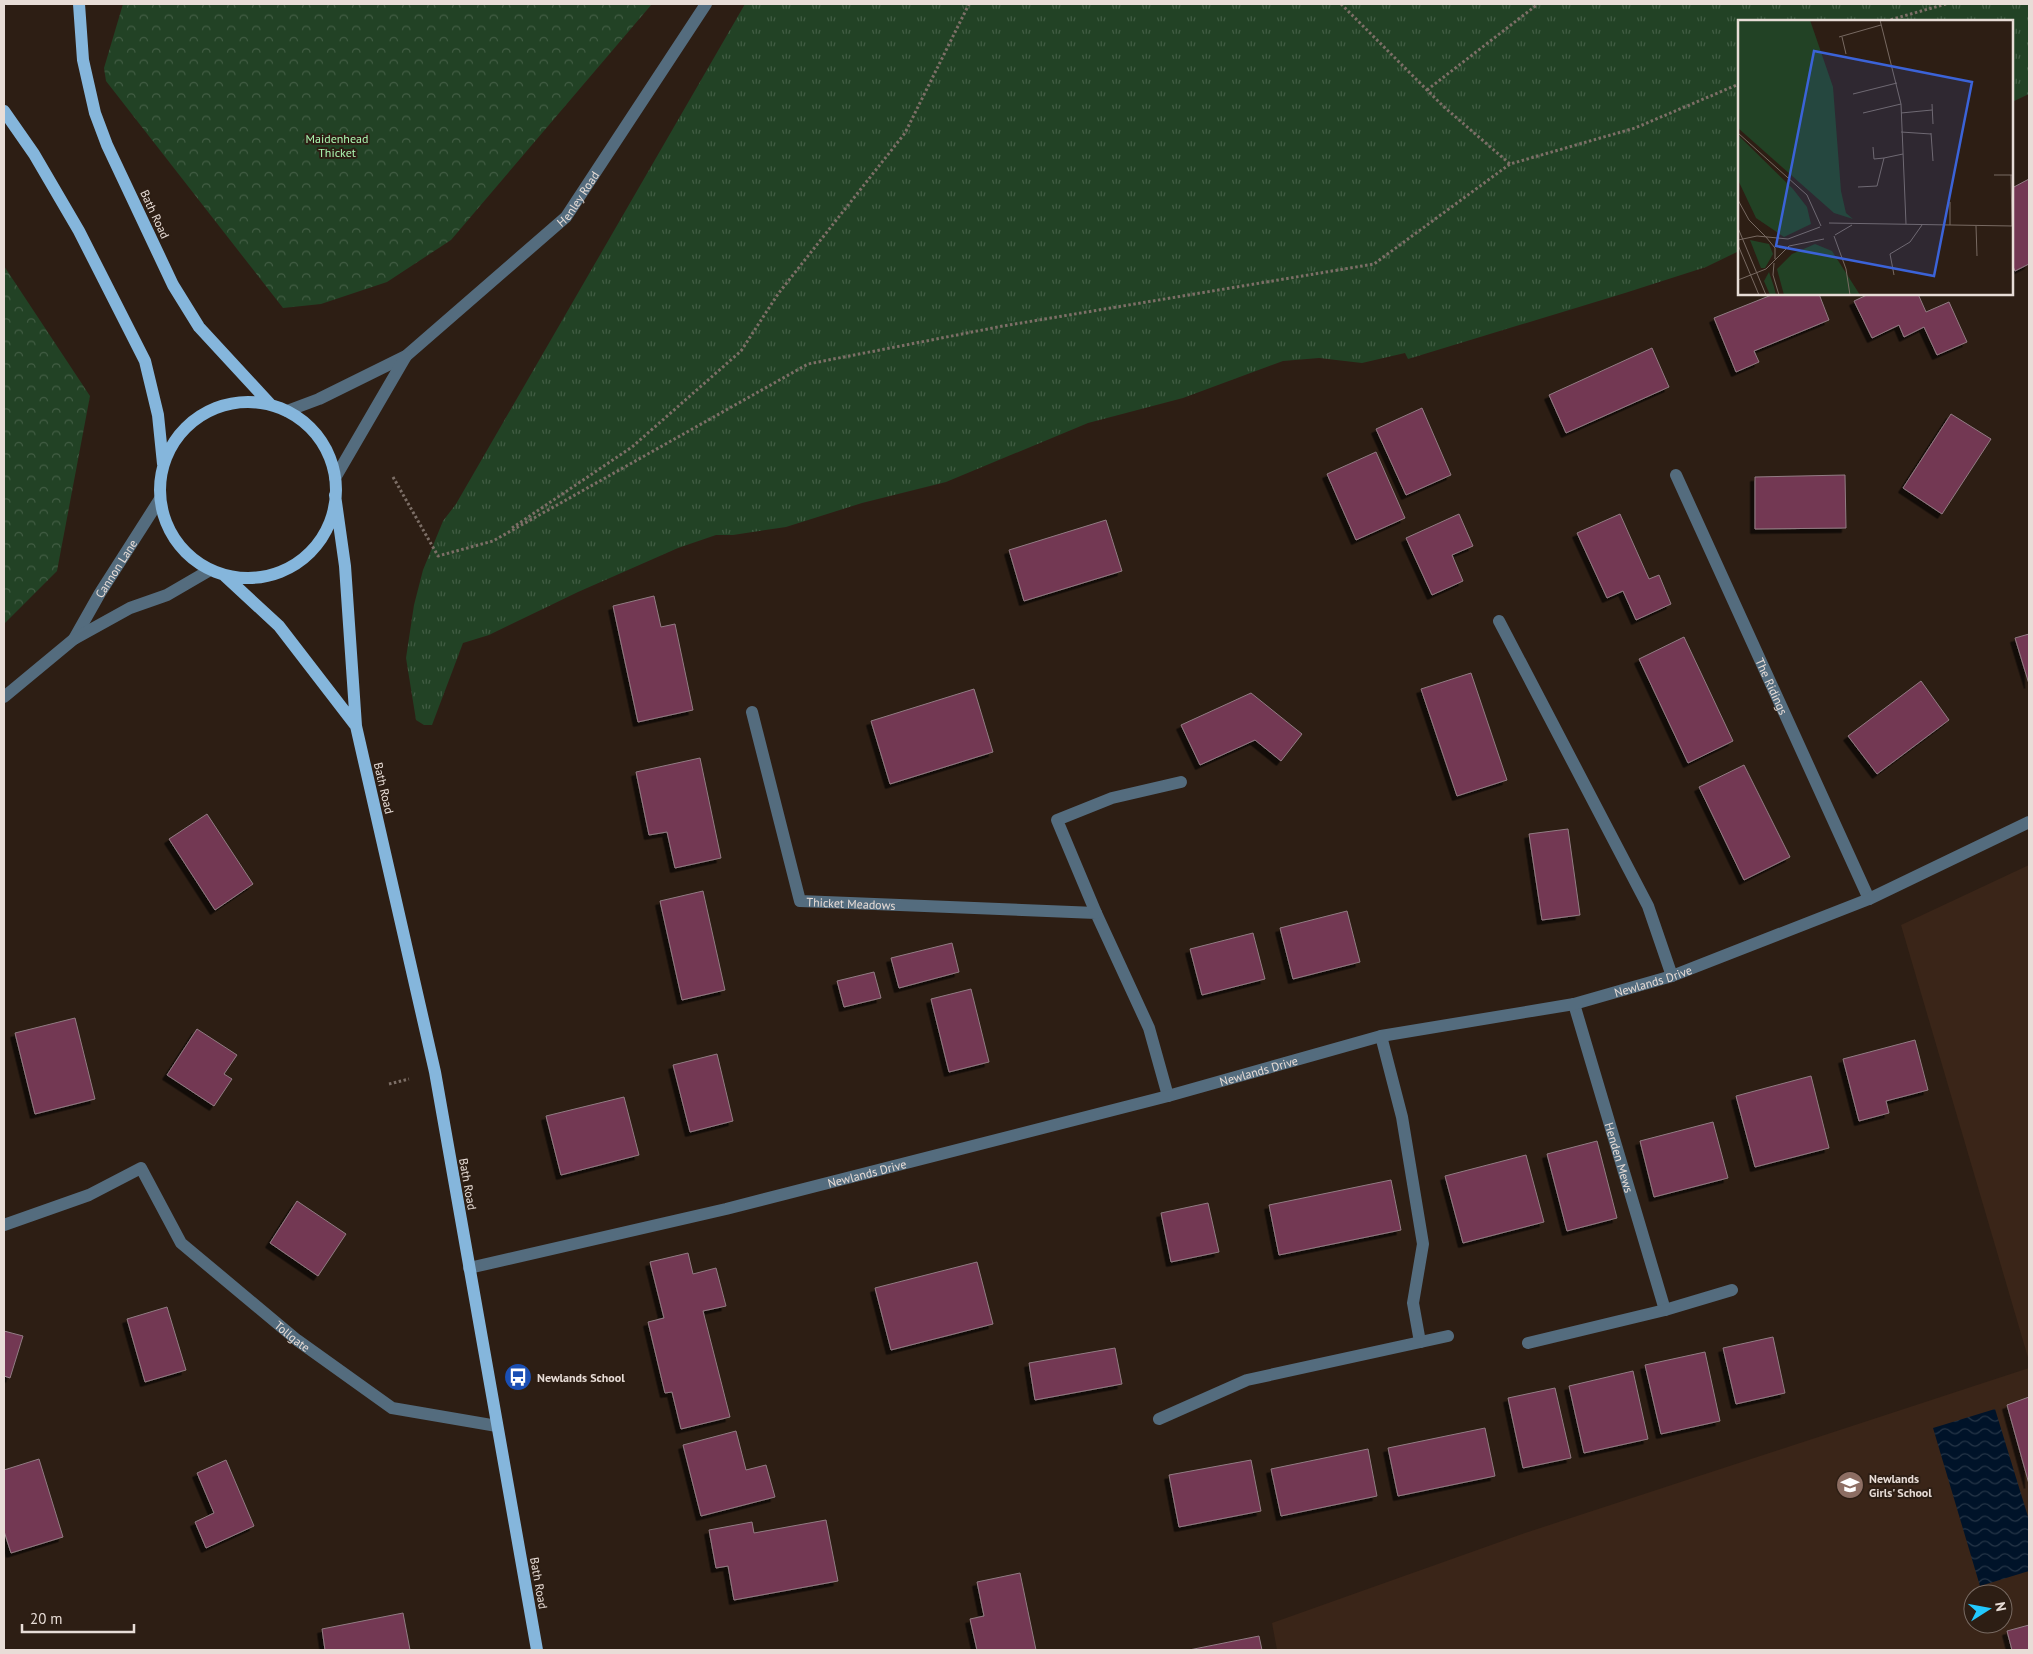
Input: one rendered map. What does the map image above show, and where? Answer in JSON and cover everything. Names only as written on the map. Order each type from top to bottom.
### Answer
[{"type":"main road","name":"Bath Road","points":[[79,4],[83,60],[95,112],[107,145],[169,277],[199,327],[271,405]]},
{"type":"main road","points":[[4,111],[34,154],[78,231],[145,361],[158,415],[163,467],[160,498],[163,514],[176,541],[197,563],[210,570],[225,576],[242,579],[260,578],[277,574],[306,556],[327,528],[335,495],[335,478],[324,446],[302,420],[287,411],[271,405],[252,402],[232,403],[213,409],[196,419],[182,432],[170,448],[163,467]]},
{"type":"main road","name":"Bath Road","points":[[335,495],[345,566],[356,726],[435,1072],[468,1268],[537,1650]]},
{"type":"main road","name":"Bath Road","points":[[225,576],[278,626],[356,726]]},
{"type":"street","name":"Henley Road","points":[[287,411],[319,399],[406,356],[566,217],[706,4]]},
{"type":"street","name":"Henley Road","points":[[335,478],[406,356]]},
{"type":"street","name":"The Ridings","points":[[1676,475],[1869,899]]},
{"type":"street","name":"Cannon Lane","points":[[74,639],[100,593],[160,498]]},
{"type":"street","name":"Cannon Lane","points":[[4,698],[74,639],[130,608],[166,595],[210,570]]},
{"type":"street","points":[[1499,621],[1648,906],[1672,976]]},
{"type":"street","name":"Thicket Meadows","points":[[752,712],[800,901],[1096,913]]},
{"type":"street","points":[[1168,1096],[1149,1028],[1096,913],[1057,820],[1112,798],[1181,782]]},
{"type":"street","name":"Newlands Drive","points":[[468,1268],[726,1209],[1168,1096],[1381,1036],[1574,1004],[1672,976],[1869,899],[2029,822]]},
{"type":"street","name":"Henden Mews","points":[[1574,1004],[1665,1310]]},
{"type":"street","points":[[1381,1036],[1402,1117],[1423,1244],[1413,1303],[1420,1342]]},
{"type":"street","name":"Tollgate","points":[[4,1225],[89,1195],[141,1168],[181,1243],[297,1340],[392,1408],[497,1426]]},
{"type":"street","points":[[1528,1343],[1665,1310],[1732,1290]]},
{"type":"street","points":[[1159,1419],[1247,1380],[1448,1336]]},
{"type":"path","points":[[493,541],[632,447],[741,351],[778,294],[905,133],[969,4]]},
{"type":"path","points":[[1341,4],[1428,90],[1510,164]]},
{"type":"path","points":[[1428,90],[1538,4]]},
{"type":"path","points":[[1890,20],[1946,4]]},
{"type":"path","points":[[393,478],[438,556],[493,541],[808,364],[1003,326],[1374,264],[1510,164],[1635,128],[1738,84]]},
{"type":"shaded area","points":[[2029,865],[2029,1361],[1901,925]]},
{"type":"shaded area","name":"Newlands Girls' School","points":[[2029,1368],[2029,1650],[1277,1650],[1272,1623],[1525,1533]]},
{"type":"green space","name":"Maidenhead Thicket","points":[[123,4],[652,4],[451,240],[387,282],[321,304],[283,308],[106,81],[104,68]]},
{"type":"green space","points":[[745,4],[2029,4],[2029,94],[2013,102],[2013,20],[1738,20],[1738,251],[1706,267],[1408,359],[1405,353],[1362,363],[1319,358],[1283,361],[1183,398],[1088,423],[946,482],[862,503],[786,527],[733,535],[716,535],[678,548],[578,592],[489,635],[463,643],[432,725],[424,725],[416,720],[406,658],[414,605],[423,570],[443,521],[456,504]]},
{"type":"green space","points":[[4,266],[90,396],[57,571],[4,624]]},
{"type":"water","points":[[1995,1409],[2029,1520],[2029,1571],[1987,1584],[1979,1584],[1933,1428]]},
{"type":"building","points":[[2029,179],[2029,264],[2015,271],[2013,266],[2013,187]]},
{"type":"building","points":[[1772,295],[1819,295],[1829,320],[1754,351],[1759,362],[1736,372],[1714,318]]},
{"type":"building","points":[[1867,295],[1918,295],[1926,312],[1949,302],[1967,342],[1937,355],[1924,327],[1904,337],[1899,325],[1872,338],[1854,301]]},
{"type":"building","points":[[1652,348],[1669,387],[1566,433],[1549,395]]},
{"type":"building","points":[[1422,408],[1451,475],[1406,495],[1376,429]]},
{"type":"building","points":[[1951,414],[1991,439],[1942,514],[1903,488]]},
{"type":"building","points":[[1376,452],[1405,518],[1356,540],[1327,474]]},
{"type":"building","points":[[1845,475],[1846,528],[1755,529],[1755,477]]},
{"type":"building","points":[[1459,514],[1473,546],[1452,555],[1463,581],[1432,595],[1406,538]]},
{"type":"building","points":[[1620,514],[1649,579],[1659,575],[1671,604],[1636,620],[1623,591],[1607,598],[1577,533]]},
{"type":"building","points":[[1106,520],[1122,571],[1024,601],[1009,550]]},
{"type":"building","points":[[654,596],[661,627],[675,624],[693,710],[638,722],[613,606]]},
{"type":"building","points":[[2029,634],[2029,684],[2015,638]]},
{"type":"building","points":[[1684,637],[1733,741],[1688,763],[1639,659]]},
{"type":"building","points":[[1471,673],[1507,780],[1457,796],[1421,689]]},
{"type":"building","points":[[1921,681],[1949,720],[1877,774],[1848,736]]},
{"type":"building","points":[[974,689],[993,752],[890,784],[871,721]]},
{"type":"building","points":[[1251,693],[1302,734],[1281,761],[1255,740],[1200,765],[1181,725]]},
{"type":"building","points":[[700,758],[721,858],[675,868],[667,832],[649,835],[636,772]]},
{"type":"building","points":[[1744,765],[1790,857],[1744,880],[1699,787]]},
{"type":"building","points":[[207,814],[253,884],[215,910],[169,839]]},
{"type":"building","points":[[1568,829],[1580,915],[1542,920],[1529,834]]},
{"type":"building","points":[[703,891],[725,990],[682,1000],[660,901]]},
{"type":"building","points":[[1347,911],[1360,962],[1293,979],[1280,928]]},
{"type":"building","points":[[1253,933],[1265,979],[1202,995],[1190,949]]},
{"type":"building","points":[[952,943],[959,972],[899,988],[891,958]]},
{"type":"building","points":[[874,972],[881,998],[844,1007],[837,981]]},
{"type":"building","points":[[971,989],[989,1062],[949,1072],[931,999]]},
{"type":"building","points":[[75,1018],[95,1099],[35,1114],[15,1033]]},
{"type":"building","points":[[197,1029],[237,1055],[224,1074],[232,1079],[214,1106],[167,1075]]},
{"type":"building","points":[[1915,1040],[1928,1090],[1886,1101],[1889,1113],[1859,1121],[1843,1059]]},
{"type":"building","points":[[717,1054],[733,1121],[690,1132],[673,1065]]},
{"type":"building","points":[[1811,1076],[1829,1148],[1755,1167],[1736,1096]]},
{"type":"building","points":[[624,1097],[639,1155],[561,1175],[546,1116]]},
{"type":"building","points":[[1713,1122],[1728,1178],[1654,1197],[1640,1141]]},
{"type":"building","points":[[1597,1141],[1617,1218],[1567,1231],[1547,1154]]},
{"type":"building","points":[[1526,1155],[1544,1222],[1463,1243],[1445,1176]]},
{"type":"building","points":[[1391,1180],[1401,1230],[1279,1255],[1269,1205]]},
{"type":"building","points":[[297,1201],[346,1234],[318,1276],[270,1243]]},
{"type":"building","points":[[1208,1203],[1219,1252],[1171,1262],[1161,1213]]},
{"type":"building","points":[[688,1253],[693,1274],[716,1268],[726,1306],[703,1311],[730,1417],[681,1429],[672,1392],[665,1393],[648,1322],[664,1318],[650,1262]]},
{"type":"building","points":[[977,1262],[993,1324],[891,1350],[875,1288]]},
{"type":"building","points":[[167,1307],[186,1370],[145,1382],[127,1319]]},
{"type":"building","points":[[4,1331],[23,1336],[10,1378],[4,1376]]},
{"type":"building","points":[[1773,1337],[1785,1393],[1736,1404],[1723,1348]]},
{"type":"building","points":[[1115,1348],[1122,1384],[1035,1400],[1029,1363]]},
{"type":"building","points":[[1705,1352],[1720,1421],[1661,1434],[1645,1365]]},
{"type":"building","points":[[1633,1371],[1648,1439],[1584,1453],[1569,1386]]},
{"type":"building","points":[[1555,1388],[1571,1458],[1523,1468],[1508,1398]]},
{"type":"building","points":[[2029,1397],[2029,1484],[2007,1405]]},
{"type":"building","points":[[1485,1428],[1495,1476],[1398,1496],[1388,1448]]},
{"type":"building","points":[[736,1431],[746,1470],[766,1465],[775,1497],[701,1516],[683,1445]]},
{"type":"building","points":[[1368,1449],[1377,1496],[1281,1516],[1271,1469]]},
{"type":"building","points":[[39,1459],[63,1537],[11,1553],[4,1531],[4,1470]]},
{"type":"building","points":[[226,1460],[254,1526],[206,1548],[195,1522],[214,1513],[197,1473]]},
{"type":"building","points":[[1251,1460],[1261,1511],[1179,1527],[1169,1475]]},
{"type":"building","points":[[826,1520],[838,1581],[734,1600],[728,1566],[716,1568],[709,1530],[752,1522],[754,1533]]},
{"type":"building","points":[[1020,1573],[1036,1650],[977,1650],[970,1619],[984,1616],[977,1582]]},
{"type":"building","points":[[403,1613],[410,1650],[325,1650],[322,1629]]},
{"type":"building","points":[[2029,1625],[2029,1650],[2012,1650],[2008,1634],[2013,1634],[2013,1629]]},
{"type":"building","points":[[1259,1636],[1262,1650],[1189,1650]]},
{"type":"place","name":"Newlands School","points":[[518,1377]]},
{"type":"place","name":"Newlands Girls' School","points":[[1850,1485]]}]
